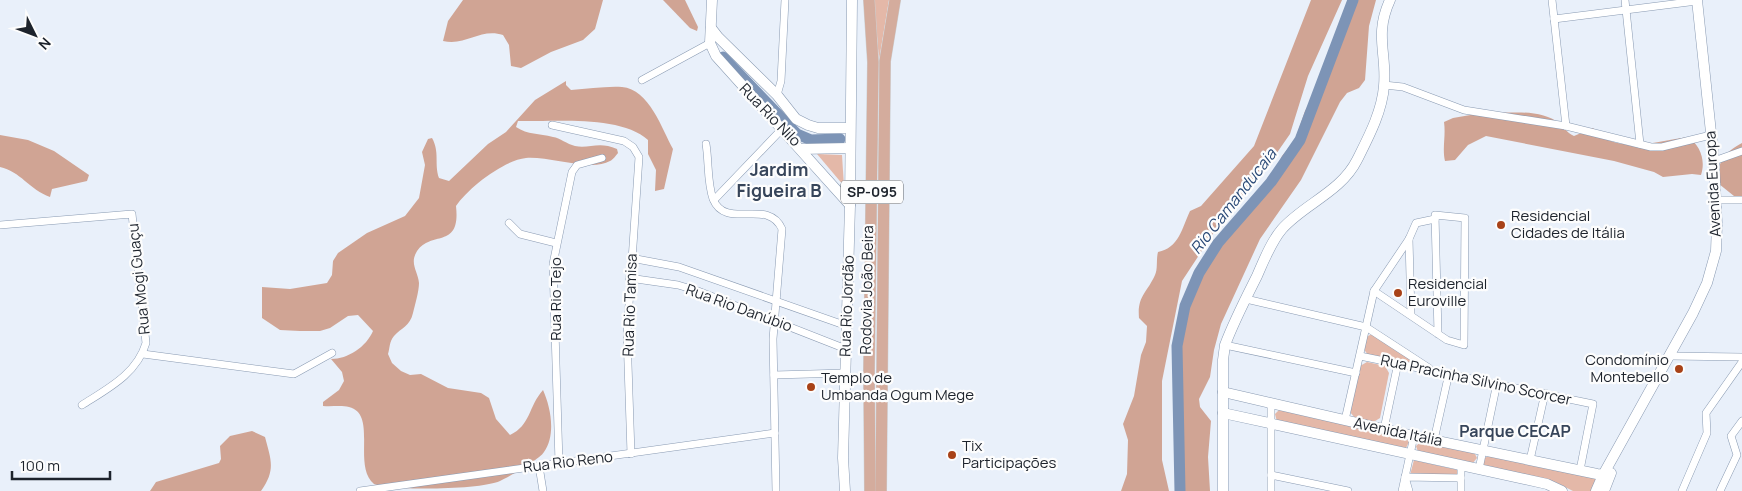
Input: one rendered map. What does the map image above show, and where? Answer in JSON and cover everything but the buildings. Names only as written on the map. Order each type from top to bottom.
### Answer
[{"type":"main road","name":"Rodovia João Beira","points":[[869,0],[873,62],[869,371],[870,491]]},
{"type":"main road","name":"Rodovia João Beira","points":[[881,491],[885,61],[894,0]]},
{"type":"street","points":[[712,0],[711,28],[714,40],[777,95],[796,119],[808,126],[850,128]]},
{"type":"street","points":[[777,95],[781,81],[785,0]]},
{"type":"street","name":"Rua Rio Jordão","points":[[845,491],[843,458],[850,205],[849,148],[852,0]]},
{"type":"street","points":[[1223,491],[1225,344],[1273,242],[1282,229],[1297,215],[1323,198],[1355,163],[1378,112],[1384,85],[1381,28],[1390,0]]},
{"type":"street","points":[[1552,0],[1566,126]]},
{"type":"street","points":[[1625,0],[1640,144]]},
{"type":"street","points":[[1554,19],[1697,0]]},
{"type":"street","name":"Avenida Europa","points":[[1596,491],[1708,283],[1716,251],[1714,161],[1697,0]]},
{"type":"street","points":[[642,80],[714,40]]},
{"type":"street","name":"Rua Rio Nilo","points":[[714,40],[716,56],[781,130],[801,149],[849,148]]},
{"type":"street","points":[[1384,85],[1403,87],[1464,110],[1566,126],[1640,144],[1662,147],[1711,135]]},
{"type":"street","name":"Rua Rio Tamisa","points":[[552,125],[624,141],[633,147],[639,157],[629,278],[627,334],[631,454]]},
{"type":"street","points":[[714,200],[781,130]]},
{"type":"street","points":[[706,144],[714,200],[721,209],[729,213],[772,215],[778,220],[782,229],[775,319],[776,491]]},
{"type":"street","points":[[801,149],[850,205]]},
{"type":"street","points":[[1714,161],[1742,151]]},
{"type":"street","name":"Rua Rio Tejo","points":[[559,463],[553,264],[572,172],[577,166],[602,158]]},
{"type":"street","points":[[1716,200],[1742,200]]},
{"type":"street","name":"Rua Mogi Guaçu","points":[[0,225],[132,214],[146,343],[143,354],[132,369],[117,382],[82,405]]},
{"type":"street","points":[[1374,291],[1411,316],[1438,334],[1447,340],[1464,345],[1465,218],[1435,215],[1438,334]]},
{"type":"street","points":[[1345,420],[1374,291],[1409,239],[1416,222],[1435,219]]},
{"type":"street","points":[[509,222],[520,234],[556,243]]},
{"type":"street","points":[[1409,239],[1411,316]]},
{"type":"street","name":"Rua Rio Danúbio","points":[[631,258],[679,267],[847,326]]},
{"type":"street","name":"Rua Rio Danúbio","points":[[629,278],[678,285],[775,319],[846,349]]},
{"type":"street","points":[[1246,299],[1366,327],[1432,369]]},
{"type":"street","points":[[1225,344],[1356,373]]},
{"type":"street","points":[[143,354],[294,374],[332,353]]},
{"type":"street","name":"Rua Pracinha Silvino Scorcer","points":[[1360,356],[1432,369],[1593,404],[1580,470]]},
{"type":"street","points":[[1670,356],[1742,356]]},
{"type":"street","points":[[1682,491],[1707,433],[1706,413],[1742,362]]},
{"type":"street","points":[[1384,429],[1398,363]]},
{"type":"street","points":[[774,375],[846,373]]},
{"type":"street","points":[[1434,440],[1448,373]]},
{"type":"street","points":[[1479,469],[1498,383]]},
{"type":"street","name":"Avenida Itália","points":[[1223,392],[1414,436],[1603,475]]},
{"type":"street","points":[[1530,460],[1545,393]]},
{"type":"street","points":[[1271,491],[1272,404]]},
{"type":"street","name":"Avenida Itália","points":[[1223,412],[1547,484],[1562,491]]},
{"type":"street","points":[[1720,491],[1737,455],[1731,436],[1742,421]]},
{"type":"street","name":"Rua Rio Reno","points":[[360,491],[775,433]]},
{"type":"street","points":[[1402,491],[1414,436]]},
{"type":"street","name":"Avenida Europa","points":[[1604,491],[1624,437]]},
{"type":"street","points":[[1461,465],[1461,491]]},
{"type":"street","points":[[539,466],[543,491]]},
{"type":"street","points":[[1271,475],[1348,491]]},
{"type":"street","points":[[1603,475],[1606,479],[1604,491]]},
{"type":"street","points":[[1405,477],[1461,478]]},
{"type":"street","points":[[1405,477],[1409,491]]},
{"type":"shaded area","points":[[463,0],[603,0],[595,29],[583,40],[551,52],[521,68],[511,66],[509,45],[503,35],[495,33],[459,41],[443,41],[448,21]]},
{"type":"shaded area","points":[[663,0],[685,0],[698,27],[697,31],[690,28]]},
{"type":"shaded area","points":[[874,0],[889,0],[879,60]]},
{"type":"shaded area","points":[[1311,0],[1342,0],[1308,76],[1290,134],[1260,177],[1226,214],[1182,281],[1162,381],[1162,460],[1169,491],[1121,491],[1127,474],[1128,440],[1123,424],[1134,396],[1141,355],[1146,342],[1147,326],[1139,318],[1139,311],[1141,299],[1156,273],[1158,252],[1165,250],[1175,242],[1190,211],[1201,206],[1254,146]]},
{"type":"shaded area","points":[[1352,0],[1376,0],[1369,26],[1365,80],[1359,88],[1347,93],[1340,102],[1301,180],[1260,239],[1221,324],[1214,350],[1210,377],[1199,399],[1200,407],[1211,421],[1208,457],[1210,491],[1184,491],[1180,418],[1181,397],[1177,368],[1182,319],[1196,278],[1204,260],[1235,220],[1269,183],[1282,156],[1295,140],[1305,111],[1334,58],[1344,19]]},
{"type":"shaded area","points":[[566,81],[566,85],[571,90],[603,87],[631,89],[647,102],[654,111],[673,149],[664,189],[655,191],[656,170],[648,154],[648,140],[636,132],[604,123],[586,121],[518,121],[516,127],[525,131],[556,138],[575,146],[599,145],[611,147],[617,149],[618,153],[610,161],[592,165],[526,158],[497,169],[478,183],[456,206],[454,229],[449,234],[422,246],[416,253],[414,264],[419,283],[412,317],[408,324],[392,338],[388,354],[392,363],[401,371],[410,375],[421,374],[448,388],[481,393],[489,398],[496,419],[510,435],[517,431],[526,421],[543,390],[551,421],[548,445],[544,452],[531,463],[504,479],[490,484],[456,488],[398,488],[374,484],[368,476],[365,465],[362,419],[357,412],[346,406],[323,406],[323,402],[339,390],[344,381],[342,372],[331,359],[344,357],[356,351],[366,342],[373,331],[358,315],[348,316],[330,328],[320,331],[280,330],[262,318],[262,287],[290,289],[327,283],[332,275],[333,261],[338,253],[367,233],[405,216],[419,198],[425,165],[422,152],[428,139],[432,138],[434,143],[439,178],[449,181],[488,144],[506,132],[535,100]]},
{"type":"shaded area","points":[[1522,112],[1543,115],[1560,124],[1574,136],[1593,128],[1602,137],[1613,142],[1625,144],[1651,143],[1688,137],[1696,144],[1701,153],[1703,164],[1701,175],[1663,177],[1654,172],[1614,161],[1486,136],[1468,145],[1455,160],[1445,161],[1444,122],[1453,118],[1482,113]]},
{"type":"shaded area","points":[[0,135],[28,140],[54,151],[89,175],[87,181],[52,189],[50,197],[43,194],[13,172],[0,167]]},
{"type":"shaded area","points":[[1742,143],[1742,196],[1734,196],[1719,184],[1719,170],[1725,155]]},
{"type":"shaded area","points":[[817,154],[842,155],[844,186]]},
{"type":"shaded area","points":[[1375,335],[1412,360],[1410,363],[1368,355],[1363,348],[1366,337]]},
{"type":"shaded area","points":[[1367,362],[1385,366],[1389,373],[1380,418],[1372,423],[1355,418],[1350,412],[1360,366]]},
{"type":"shaded area","points":[[1280,409],[1407,439],[1409,442],[1406,448],[1277,422],[1275,414]]},
{"type":"shaded area","points":[[252,431],[265,437],[271,465],[269,477],[261,491],[150,491],[156,482],[219,463],[221,459],[220,446],[230,436]]},
{"type":"shaded area","points":[[1422,441],[1474,452],[1477,458],[1472,464],[1418,452],[1416,446]]},
{"type":"shaded area","points":[[1490,455],[1593,477],[1598,481],[1595,491],[1573,491],[1555,482],[1489,469],[1482,463],[1483,459]]},
{"type":"shaded area","points":[[1414,460],[1458,470],[1457,476],[1410,475]]},
{"type":"waterway","name":"Rio Camanducaia","points":[[1180,491],[1177,346],[1185,306],[1199,273],[1218,243],[1271,182],[1300,140],[1353,0]]},
{"type":"waterway","points":[[723,57],[797,134],[811,140],[840,139]]},
{"type":"place","name":"Residencial Cidades de Itália","points":[[1501,225]]},
{"type":"place","name":"Residencial Euroville","points":[[1398,293]]},
{"type":"place","name":"Condomínio Montebello","points":[[1679,369]]},
{"type":"place","name":"Templo de Umbanda Ogum Mege","points":[[811,387]]},
{"type":"place","name":"Tix Participações","points":[[952,455]]},
{"type":"district","name":"Jardim Figueira B","points":[[779,180]]},
{"type":"district","name":"Parque CECAP","points":[[1515,431]]}]
